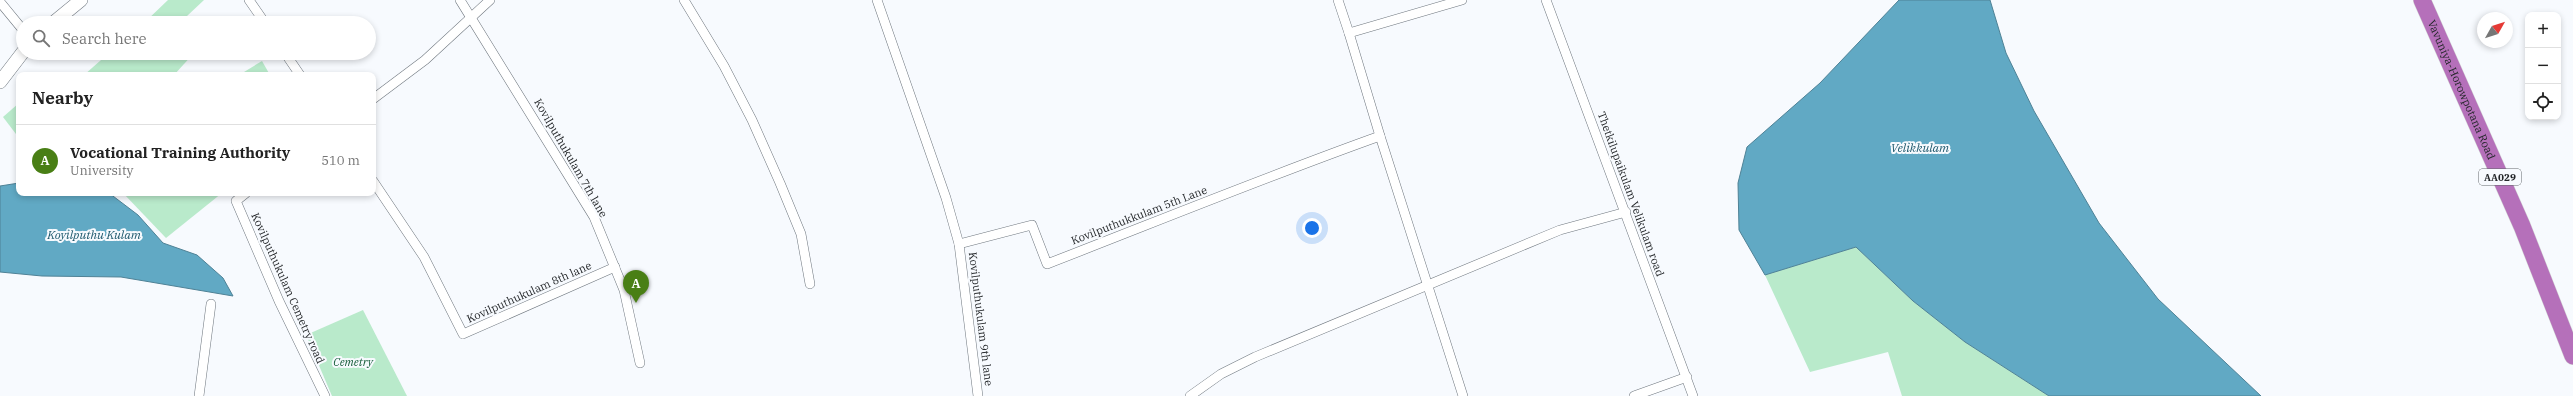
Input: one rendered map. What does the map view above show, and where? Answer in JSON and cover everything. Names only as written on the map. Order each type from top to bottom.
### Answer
[{"type":"highway","name":"Vavuniya-Horowpotana Road","points":[[2422,0],[2522,226],[2573,356]]},
{"type":"street","points":[[62,16],[81,0]]},
{"type":"street","points":[[249,0],[260,16]]},
{"type":"street","name":"Kovilputhukulam 7th lane","points":[[460,0],[594,217],[624,290],[640,363]]},
{"type":"street","points":[[376,98],[425,60],[490,0]]},
{"type":"street","points":[[684,0],[724,66],[752,120],[777,176],[801,234],[810,284]]},
{"type":"street","points":[[877,0],[946,198],[959,244]]},
{"type":"street","points":[[1338,0],[1427,287],[1464,396]]},
{"type":"street","points":[[1349,33],[1462,0]]},
{"type":"street","name":"Thetkilupaikulam Velikulam road","points":[[1546,0],[1626,212],[1693,396]]},
{"type":"street","points":[[0,2],[16,21]]},
{"type":"street","points":[[0,82],[17,60]]},
{"type":"street","points":[[290,60],[298,72]]},
{"type":"street","name":"Kovilputhukkulam 5th Lane","points":[[959,244],[1032,225],[1047,264],[1195,207],[1259,179],[1380,136]]},
{"type":"street","name":"Kovilputhukulam 8th lane","points":[[376,185],[424,257],[463,334],[615,267]]},
{"type":"street","name":"Kovilputhukulam Cemetry road","points":[[242,196],[236,200],[279,301],[325,396]]},
{"type":"street","points":[[1190,396],[1221,374],[1255,357],[1427,287],[1560,230],[1626,212]]},
{"type":"street","name":"Kovilputhukulam 9th lane","points":[[959,244],[978,396]]},
{"type":"street","points":[[199,396],[211,304]]},
{"type":"street","points":[[1634,396],[1687,377]]},
{"type":"green space","points":[[168,0],[204,0],[187,16],[151,16]]},
{"type":"green space","points":[[101,60],[188,60],[177,72],[87,72]]},
{"type":"green space","points":[[262,61],[268,72],[244,72]]},
{"type":"green space","points":[[16,106],[16,134],[3,117]]},
{"type":"green space","points":[[126,196],[218,196],[166,238]]},
{"type":"green space","points":[[1856,247],[1913,301],[1965,342],[2049,396],[1902,396],[1888,352],[1810,372],[1765,275]]},
{"type":"green space","name":"Cemetry","points":[[363,310],[407,396],[332,396],[306,335]]},
{"type":"water","name":"Velikkulam","points":[[1899,0],[1990,0],[2006,53],[2034,111],[2099,223],[2158,299],[2261,396],[2049,396],[1965,342],[1913,301],[1856,247],[1765,275],[1739,230],[1738,183],[1747,147],[1820,83]]},
{"type":"water","name":"Koyilputhu Kulam","points":[[16,183],[16,196],[113,196],[138,215],[163,243],[197,255],[223,278],[233,296],[121,277],[42,276],[0,272],[0,186]]},
{"type":"place","name":"Vocational Training Authority","points":[[636,303]]}]
